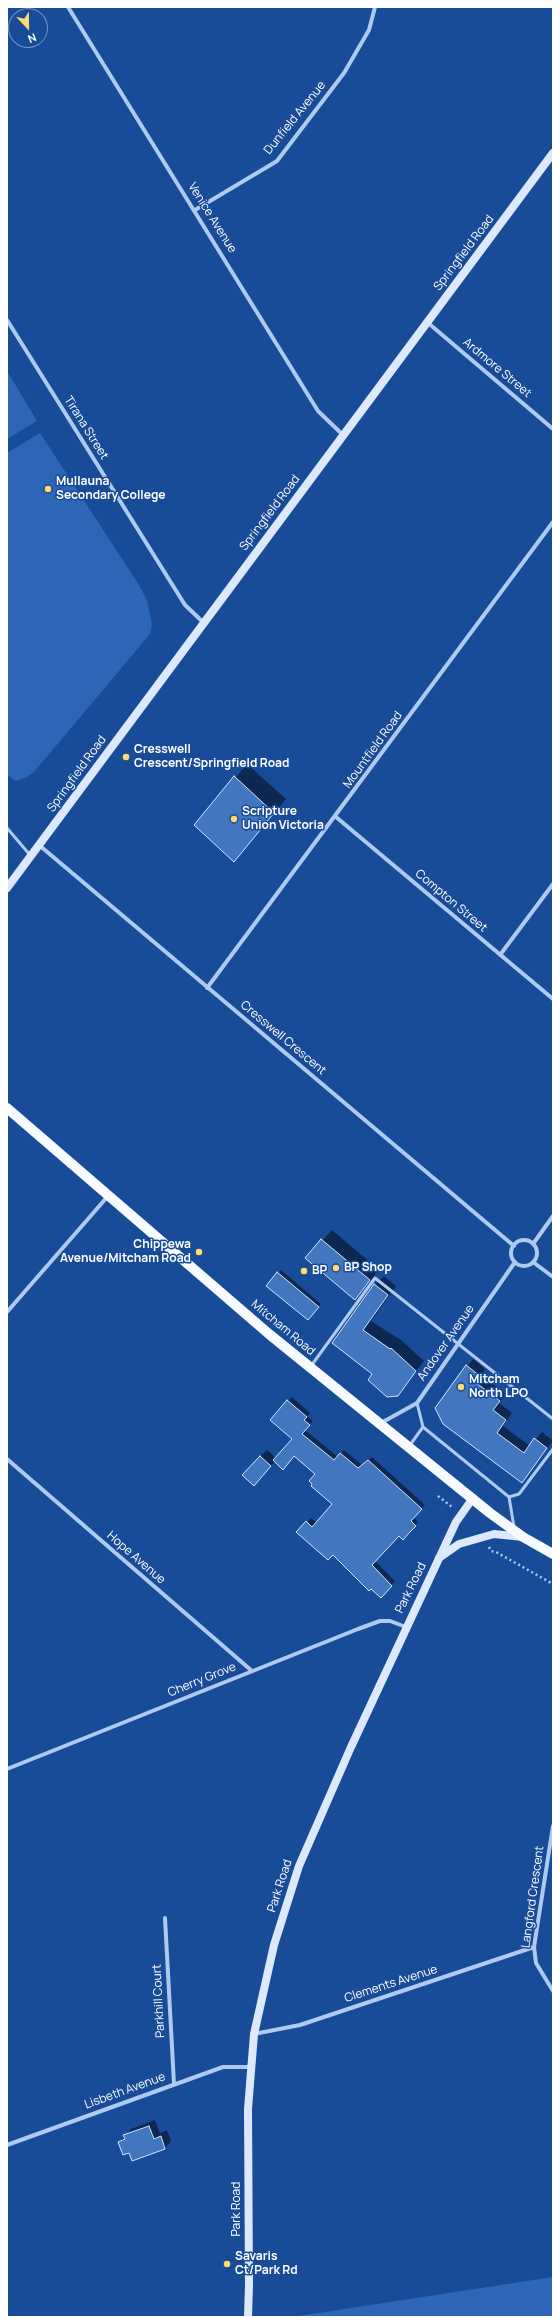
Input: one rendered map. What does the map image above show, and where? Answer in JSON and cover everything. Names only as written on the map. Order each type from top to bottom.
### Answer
[{"type":"main road","name":"Mitcham Road","points":[[7,1108],[269,1334],[523,1537],[553,1554]]},
{"type":"street","name":"Venice Avenue","points":[[68,7],[318,411],[343,435]]},
{"type":"street","name":"Dunfield Avenue","points":[[195,210],[277,161],[344,73],[369,30],[375,7]]},
{"type":"street","name":"Springfield Road","points":[[7,888],[553,153]]},
{"type":"street","name":"Tirana Street","points":[[7,320],[184,605],[204,623]]},
{"type":"street","name":"Ardmore Street","points":[[427,322],[553,429]]},
{"type":"street","name":"Mountfield Road","points":[[207,988],[336,817],[553,522]]},
{"type":"street","name":"Compton Street","points":[[336,817],[553,999]]},
{"type":"street","name":"Cresswell Crescent","points":[[40,845],[207,988],[514,1246]]},
{"type":"street","points":[[500,955],[553,884]]},
{"type":"street","points":[[7,1312],[109,1196]]},
{"type":"street","points":[[533,1244],[553,1216]]},
{"type":"street","points":[[525,1240],[533,1244],[537,1255],[533,1262],[526,1266],[515,1262],[512,1256],[514,1246],[525,1240]]},
{"type":"street","name":"Andover Avenue","points":[[382,1423],[417,1402],[515,1262]]},
{"type":"street","points":[[533,1262],[553,1277]]},
{"type":"street","name":"Hope Avenue","points":[[7,1459],[252,1671]]},
{"type":"street","name":"Park Road","points":[[248,2317],[248,2109],[254,2034],[274,1945],[299,1866],[406,1627],[460,1514],[474,1498]]},
{"type":"street","points":[[439,1559],[459,1544],[494,1534],[523,1537]]},
{"type":"street","name":"Cherry Grove","points":[[7,1769],[380,1621],[390,1621],[406,1627]]},
{"type":"street","name":"Langford Crescent","points":[[553,1826],[534,1947],[536,1963],[553,1991]]},
{"type":"street","name":"Parkhill Court","points":[[165,1918],[174,2084]]},
{"type":"street","name":"Clements Avenue","points":[[254,2034],[300,2024],[534,1947]]},
{"type":"street","name":"Lisbeth Avenue","points":[[7,2145],[223,2067],[252,2067]]},
{"type":"lane","points":[[7,828],[31,856]]},
{"type":"lane","points":[[310,1367],[375,1278],[458,1342],[553,1419]]},
{"type":"lane","points":[[417,1402],[423,1427],[509,1497],[514,1530]]},
{"type":"lane","points":[[410,1446],[423,1427]]},
{"type":"lane","points":[[509,1497],[520,1494],[553,1449]]},
{"type":"path","points":[[488,1546],[491,1551],[496,1552],[553,1584]]},
{"type":"shaded area","points":[[7,371],[37,421],[7,439]]},
{"type":"shaded area","name":"Mullauna Secondary College","points":[[40,433],[139,585],[147,600],[152,624],[150,634],[34,772],[27,777],[15,781],[7,774],[7,453]]},
{"type":"shaded area","points":[[553,2277],[553,2317],[292,2317]]},
{"type":"building","name":"Scripture Union Victoria","points":[[234,776],[274,813],[234,862],[194,825]]},
{"type":"building","name":"BP Shop","points":[[321,1239],[370,1280],[355,1300],[305,1258]]},
{"type":"building","points":[[277,1272],[319,1307],[308,1320],[266,1286]]},
{"type":"building","points":[[374,1284],[388,1295],[363,1330],[390,1349],[391,1348],[416,1371],[398,1396],[387,1397],[368,1380],[372,1374],[332,1343]]},
{"type":"building","points":[[466,1365],[480,1376],[475,1382],[500,1401],[493,1410],[506,1420],[497,1433],[524,1453],[534,1438],[547,1448],[522,1483],[443,1424],[435,1408]]},
{"type":"building","points":[[287,1400],[307,1417],[304,1420],[310,1425],[302,1434],[334,1460],[340,1453],[358,1468],[368,1460],[422,1509],[411,1521],[416,1526],[403,1540],[399,1536],[372,1565],[392,1586],[381,1598],[371,1589],[369,1591],[333,1555],[328,1560],[296,1532],[306,1521],[312,1527],[332,1504],[311,1486],[312,1484],[309,1481],[315,1474],[294,1456],[283,1470],[273,1460],[292,1439],[270,1420]]},
{"type":"building","points":[[260,1456],[271,1466],[254,1486],[242,1475]]},
{"type":"building","points":[[149,2126],[154,2139],[161,2136],[165,2149],[132,2161],[129,2153],[123,2155],[118,2142],[125,2139],[123,2135]]},
{"type":"place","name":"Mullauna Secondary College","points":[[48,489]]},
{"type":"place","name":"Cresswell Crescent/Springfield Road","points":[[126,757]]},
{"type":"place","name":"Scripture Union Victoria","points":[[234,819]]},
{"type":"place","name":"Chippewa Avenue/Mitcham Road","points":[[199,1252]]},
{"type":"place","name":"BP Shop","points":[[336,1268]]},
{"type":"place","name":"BP","points":[[304,1271]]},
{"type":"place","name":"Mitcham North LPO","points":[[461,1387]]},
{"type":"place","name":"Savaris Ct/Park Rd","points":[[227,2264]]}]
